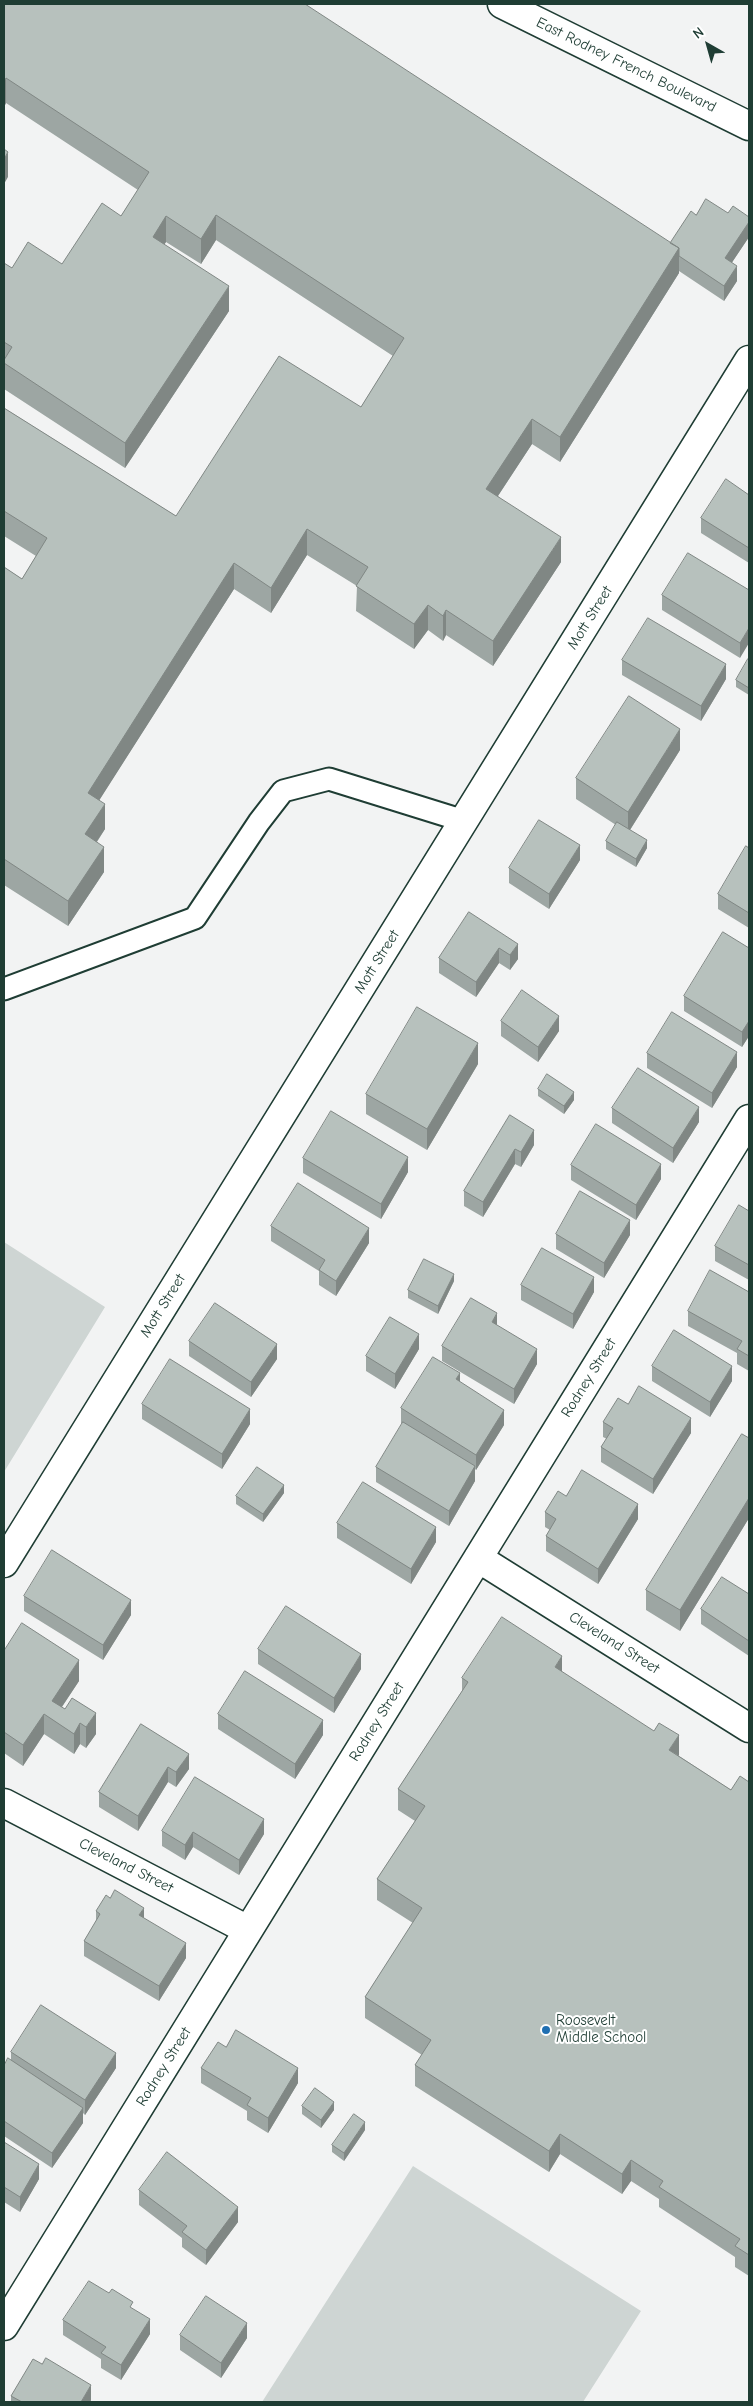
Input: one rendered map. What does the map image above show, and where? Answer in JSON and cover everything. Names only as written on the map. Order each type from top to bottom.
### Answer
[{"type":"street","name":"East Rodney French Boulevard","points":[[502,4],[749,126]]},
{"type":"street","name":"Mott Street","points":[[4,1563],[749,360]]},
{"type":"street","name":"Rodney Street","points":[[4,2326],[749,1119]]},
{"type":"street","name":"Cleveland Street","points":[[478,1558],[749,1728]]},
{"type":"street","name":"Cleveland Street","points":[[4,1803],[248,1930]]},
{"type":"lane","points":[[4,989],[195,918],[283,791],[329,779],[464,821]]},
{"type":"shaded area","points":[[4,1242],[105,1307],[4,1472]]},
{"type":"shaded area","points":[[413,2166],[641,2311],[583,2402],[262,2402]]},
{"type":"building","points":[[4,4],[305,4],[679,248],[560,437],[532,419],[486,489],[561,537],[493,641],[446,610],[443,616],[428,605],[414,624],[356,586],[368,567],[307,529],[271,588],[234,563],[88,793],[105,804],[85,834],[104,847],[68,901],[4,859],[4,567],[22,579],[47,538],[4,511],[4,408],[176,516],[279,356],[361,407],[404,338],[216,215],[201,239],[166,216],[153,237],[229,286],[125,443],[4,363],[12,347],[4,342],[4,263],[12,268],[28,242],[62,264],[102,203],[121,216],[149,172],[6,78],[4,82]]},
{"type":"building","points":[[4,149],[8,152],[4,159]]},
{"type":"building","points":[[706,199],[728,213],[733,206],[749,217],[749,222],[725,258],[737,266],[724,286],[679,256],[679,248],[670,243],[691,211],[696,215]]},
{"type":"building","points":[[726,479],[749,495],[749,548],[701,518]]},
{"type":"building","points":[[688,553],[749,590],[749,628],[740,643],[662,595]]},
{"type":"building","points":[[648,618],[726,664],[701,706],[622,660]]},
{"type":"building","points":[[749,660],[749,688],[736,680]]},
{"type":"building","points":[[629,696],[680,729],[628,812],[576,778]]},
{"type":"building","points":[[539,820],[580,845],[549,894],[509,868]]},
{"type":"building","points":[[617,822],[647,840],[636,859],[606,841]]},
{"type":"building","points":[[746,846],[749,848],[749,913],[718,894]]},
{"type":"building","points":[[469,912],[518,944],[510,955],[499,948],[476,982],[439,958]]},
{"type":"building","points":[[723,932],[749,948],[749,1021],[742,1032],[684,996]]},
{"type":"building","points":[[522,990],[559,1016],[538,1047],[501,1021]]},
{"type":"building","points":[[417,1007],[478,1043],[427,1129],[366,1094]]},
{"type":"building","points":[[672,1012],[737,1052],[712,1093],[647,1053]]},
{"type":"building","points":[[638,1068],[699,1107],[673,1148],[612,1108]]},
{"type":"building","points":[[547,1074],[574,1092],[564,1106],[538,1089]]},
{"type":"building","points":[[331,1111],[408,1157],[381,1204],[303,1158]]},
{"type":"building","points":[[510,1115],[534,1130],[521,1152],[515,1149],[483,1202],[464,1191]]},
{"type":"building","points":[[596,1124],[661,1164],[636,1205],[571,1165]]},
{"type":"building","points":[[298,1183],[369,1228],[336,1281],[319,1270],[325,1260],[271,1226]]},
{"type":"building","points":[[580,1191],[630,1220],[604,1263],[556,1234]]},
{"type":"building","points":[[739,1205],[749,1211],[749,1265],[715,1246]]},
{"type":"building","points":[[542,1248],[594,1277],[573,1314],[521,1285]]},
{"type":"building","points":[[424,1259],[454,1274],[438,1306],[408,1290]]},
{"type":"building","points":[[710,1270],[749,1292],[749,1356],[737,1349],[742,1341],[688,1311]]},
{"type":"building","points":[[471,1298],[497,1313],[492,1322],[537,1349],[514,1389],[442,1346]]},
{"type":"building","points":[[215,1303],[277,1344],[251,1382],[189,1341]]},
{"type":"building","points":[[390,1317],[419,1334],[395,1374],[366,1356]]},
{"type":"building","points":[[674,1330],[732,1366],[710,1402],[652,1366]]},
{"type":"building","points":[[433,1357],[460,1373],[456,1379],[504,1410],[476,1455],[401,1408]]},
{"type":"building","points":[[170,1359],[250,1409],[222,1454],[142,1404]]},
{"type":"building","points":[[639,1386],[691,1418],[653,1479],[601,1447],[613,1428],[603,1422],[618,1398],[628,1404]]},
{"type":"building","points":[[403,1422],[475,1466],[449,1511],[376,1467]]},
{"type":"building","points":[[742,1434],[749,1438],[749,1498],[680,1610],[646,1590]]},
{"type":"building","points":[[257,1467],[284,1485],[263,1514],[236,1496]]},
{"type":"building","points":[[582,1470],[638,1504],[598,1569],[546,1536],[556,1519],[545,1512],[558,1491],[566,1496]]},
{"type":"building","points":[[363,1482],[436,1527],[411,1569],[337,1523]]},
{"type":"building","points":[[52,1550],[131,1600],[103,1645],[24,1596]]},
{"type":"building","points":[[722,1577],[749,1594],[749,1641],[701,1609]]},
{"type":"building","points":[[286,1606],[361,1654],[334,1698],[258,1649]]},
{"type":"building","points":[[502,1617],[562,1656],[555,1667],[654,1731],[659,1723],[679,1735],[669,1750],[731,1790],[740,1776],[749,1782],[749,2255],[735,2246],[740,2239],[659,2187],[663,2181],[631,2160],[622,2174],[560,2134],[549,2151],[415,2065],[431,2040],[365,1997],[422,1908],[377,1879],[425,1806],[398,1789],[468,1682],[462,1678]]},
{"type":"building","points":[[22,1623],[79,1660],[52,1701],[65,1709],[72,1698],[96,1713],[86,1727],[80,1723],[74,1734],[44,1714],[23,1745],[4,1732],[4,1651]]},
{"type":"building","points":[[245,1671],[323,1720],[295,1764],[218,1714]]},
{"type":"building","points":[[141,1724],[189,1754],[176,1772],[168,1767],[138,1816],[99,1792]]},
{"type":"building","points":[[195,1777],[264,1819],[239,1860],[193,1832],[185,1845],[162,1831]]},
{"type":"building","points":[[115,1890],[144,1908],[139,1915],[186,1943],[159,1986],[84,1941],[100,1914],[96,1911],[106,1895],[110,1898]]},
{"type":"building","points":[[41,2005],[116,2053],[85,2100],[11,2052]]},
{"type":"building","points":[[236,2030],[298,2068],[268,2118],[247,2105],[251,2098],[201,2068],[218,2042],[226,2047]]},
{"type":"building","points":[[8,2058],[83,2108],[52,2153],[4,2121],[4,2066]]},
{"type":"building","points":[[315,2088],[334,2102],[321,2120],[302,2106]]},
{"type":"building","points":[[354,2114],[365,2122],[344,2153],[332,2145]]},
{"type":"building","points":[[4,2142],[39,2164],[20,2197],[4,2187]]},
{"type":"building","points":[[167,2152],[238,2207],[206,2250],[182,2232],[187,2226],[139,2190]]},
{"type":"building","points":[[89,2281],[109,2293],[112,2289],[133,2302],[130,2307],[150,2319],[121,2365],[101,2353],[106,2347],[63,2320]]},
{"type":"building","points":[[206,2296],[247,2323],[221,2363],[180,2335]]},
{"type":"building","points":[[46,2358],[91,2385],[81,2402],[22,2402],[11,2396],[33,2359],[42,2364]]},
{"type":"place","name":"Roosevelt Middle School","points":[[546,2030]]}]
